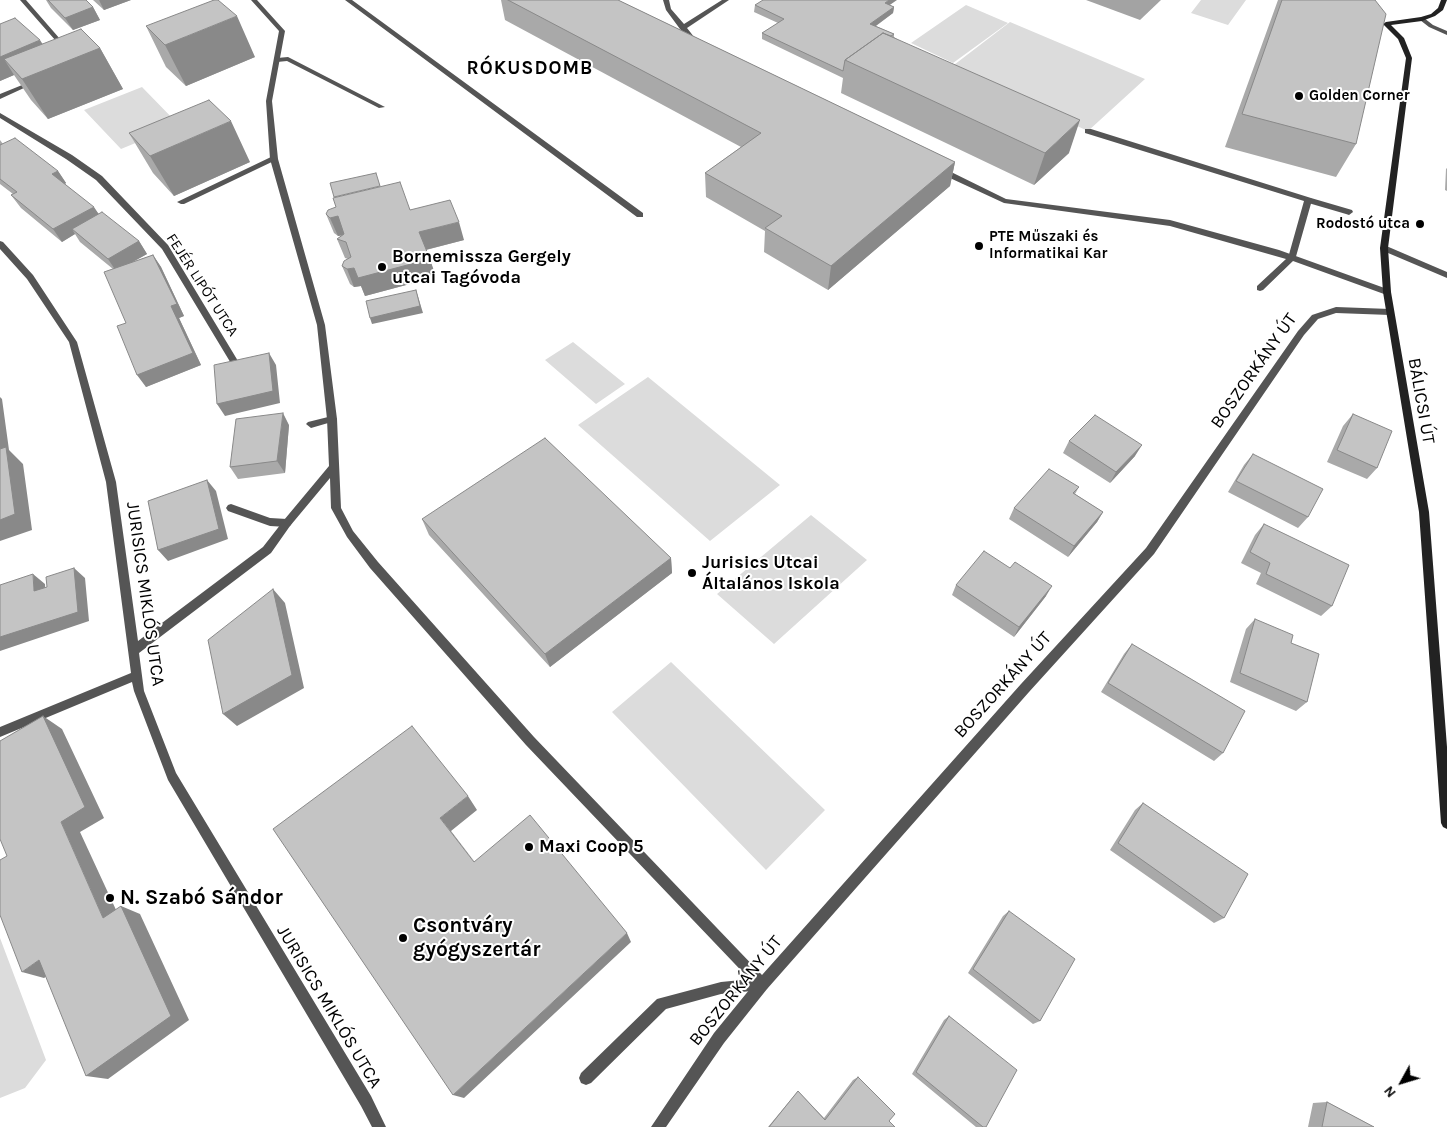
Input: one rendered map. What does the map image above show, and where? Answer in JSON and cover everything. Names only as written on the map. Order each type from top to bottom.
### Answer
[{"type":"street","points":[[23,0],[72,54]]},
{"type":"street","points":[[254,0],[282,31],[269,101],[274,158],[321,325],[332,419],[336,508],[350,534],[374,565],[530,741],[762,984]]},
{"type":"street","points":[[348,0],[640,215]]},
{"type":"street","points":[[666,0],[668,9],[699,47]]},
{"type":"street","points":[[682,28],[726,0]]},
{"type":"street","name":"BÁLICSI ÚT","points":[[1444,0],[1440,9],[1422,19],[1383,21],[1401,38],[1409,58],[1384,248],[1390,312],[1424,512],[1447,823]]},
{"type":"street","points":[[1422,19],[1431,26],[1447,33]]},
{"type":"street","points":[[277,60],[288,59],[381,107]]},
{"type":"street","points":[[0,97],[42,78]]},
{"type":"street","name":"FEJÉR LIPÓT UTCA","points":[[0,115],[69,156],[99,178],[165,247],[235,363]]},
{"type":"street","points":[[1088,131],[1349,212]]},
{"type":"street","points":[[181,202],[274,158]]},
{"type":"street","points":[[933,166],[1004,201],[1170,223],[1292,258],[1387,292]]},
{"type":"street","points":[[1260,288],[1292,258],[1308,200]]},
{"type":"street","name":"JURISICS MIKLÓS UTCA","points":[[0,244],[30,276],[73,342],[111,482],[139,691],[172,776],[361,1092],[379,1127]]},
{"type":"street","points":[[1384,248],[1447,275]]},
{"type":"street","name":"BOSZORKÁNY ÚT","points":[[658,1127],[719,1038],[762,984],[1025,688],[1150,551],[1301,333],[1315,317],[1336,310],[1390,312]]},
{"type":"street","points":[[311,424],[332,419]]},
{"type":"street","points":[[133,651],[267,550],[287,522],[333,468]]},
{"type":"street","points":[[231,508],[270,522],[287,522]]},
{"type":"street","points":[[0,732],[136,676]]},
{"type":"street","points":[[586,1078],[662,1004],[722,988],[762,984]]},
{"type":"shaded area","points":[[1086,0],[1161,0],[1140,20]]},
{"type":"shaded area","points":[[1201,0],[1246,0],[1228,25],[1191,13]]},
{"type":"shaded area","points":[[966,5],[1008,23],[953,63],[911,43]]},
{"type":"shaded area","points":[[1010,22],[1145,79],[1088,131],[950,68]]},
{"type":"shaded area","points":[[142,87],[179,125],[121,149],[84,110]]},
{"type":"shaded area","points":[[573,342],[625,384],[596,404],[545,360]]},
{"type":"shaded area","points":[[648,377],[780,485],[710,541],[578,425]]},
{"type":"shaded area","points":[[811,515],[867,560],[774,644],[717,594]]},
{"type":"shaded area","points":[[671,662],[825,810],[766,870],[612,712]]},
{"type":"shaded area","points":[[0,938],[46,1060],[25,1088],[0,1098]]},
{"type":"building","points":[[48,0],[86,0],[93,7],[65,18]]},
{"type":"building","points":[[218,0],[237,16],[165,45],[146,26]]},
{"type":"building","points":[[508,0],[618,0],[955,162],[831,266],[765,228],[782,216],[705,173],[761,133]]},
{"type":"building","points":[[763,0],[889,0],[885,3],[894,7],[870,24],[894,34],[891,36],[883,33],[845,60],[843,71],[762,33],[784,19],[755,5]]},
{"type":"building","name":"Golden Corner","points":[[1282,0],[1375,0],[1386,14],[1356,144],[1242,114]]},
{"type":"building","points":[[15,18],[40,40],[0,57],[0,24]]},
{"type":"building","points":[[81,29],[100,48],[22,79],[4,59]]},
{"type":"building","points":[[883,33],[1080,120],[1045,153],[845,60]]},
{"type":"building","points":[[209,100],[231,121],[150,156],[129,133]]},
{"type":"building","points":[[15,138],[58,171],[52,174],[94,207],[53,229],[11,195],[17,192],[0,179],[0,145]]},
{"type":"building","points":[[376,173],[380,186],[334,197],[330,183]]},
{"type":"building","points":[[400,182],[410,210],[450,200],[459,222],[419,232],[430,259],[358,278],[354,268],[347,269],[342,266],[344,261],[351,257],[346,242],[337,239],[344,234],[338,216],[330,218],[326,214],[328,210],[336,207],[333,198]]},
{"type":"building","points":[[102,212],[139,241],[108,259],[72,229]]},
{"type":"building","points":[[153,255],[177,304],[171,306],[193,353],[137,375],[117,326],[126,323],[104,272]]},
{"type":"building","points":[[416,290],[420,306],[370,318],[366,301]]},
{"type":"building","points":[[269,353],[273,391],[217,404],[214,365]]},
{"type":"building","points":[[283,413],[277,461],[230,467],[236,419]]},
{"type":"building","points":[[1353,414],[1392,431],[1377,468],[1337,450]]},
{"type":"building","points":[[1095,415],[1142,445],[1116,472],[1069,441]]},
{"type":"building","points":[[545,438],[671,558],[545,654],[422,519]]},
{"type":"building","points":[[6,447],[15,514],[0,520],[0,449]]},
{"type":"building","points":[[1253,454],[1323,489],[1308,517],[1236,481]]},
{"type":"building","points":[[1049,469],[1079,487],[1073,493],[1103,512],[1074,546],[1014,508]]},
{"type":"building","points":[[207,480],[219,529],[158,550],[148,501]]},
{"type":"building","points":[[1264,524],[1349,565],[1332,606],[1266,574],[1270,563],[1250,552]]},
{"type":"building","points":[[984,551],[1010,568],[1015,562],[1052,586],[1019,627],[956,585]]},
{"type":"building","points":[[74,568],[78,612],[0,637],[0,585],[33,574],[34,591],[47,587],[46,577]]},
{"type":"building","points":[[273,589],[292,675],[223,714],[208,640]]},
{"type":"building","points":[[1255,619],[1293,635],[1291,643],[1319,654],[1307,702],[1240,673]]},
{"type":"building","points":[[1132,644],[1245,711],[1223,753],[1108,683]]},
{"type":"building","points":[[43,716],[85,807],[61,822],[103,918],[121,906],[171,1016],[86,1076],[39,960],[22,972],[0,915],[0,860],[7,856],[0,839],[0,741]]},
{"type":"building","points":[[412,726],[468,796],[440,818],[474,862],[530,815],[627,933],[453,1095],[273,829]]},
{"type":"building","points":[[1143,803],[1248,874],[1224,918],[1118,843]]},
{"type":"building","points":[[1009,911],[1075,959],[1040,1021],[973,969]]},
{"type":"building","points":[[949,1016],[1017,1070],[986,1127],[983,1127],[916,1072]]},
{"type":"building","points":[[858,1077],[895,1114],[889,1121],[895,1127],[769,1127],[798,1091],[825,1120]]},
{"type":"building","points":[[1327,1102],[1374,1127],[1322,1127]]},
{"type":"place","name":"Golden Corner","points":[[1299,96]]},
{"type":"place","name":"Rodostó utca","points":[[1420,224]]},
{"type":"place","name":"PTE Műszaki és Informatikai Kar","points":[[979,246]]},
{"type":"place","name":"Bornemissza Gergely utcai Tagóvoda","points":[[382,267]]},
{"type":"place","name":"Jurisics Utcai Általános Iskola","points":[[692,573]]},
{"type":"place","name":"Maxi Coop 5","points":[[529,847]]},
{"type":"place","name":"N. Szabó Sándor","points":[[110,898]]},
{"type":"place","name":"Csontváry gyógyszertár","points":[[403,938]]},
{"type":"district","name":"RÓKUSDOMB","points":[[530,69]]}]
